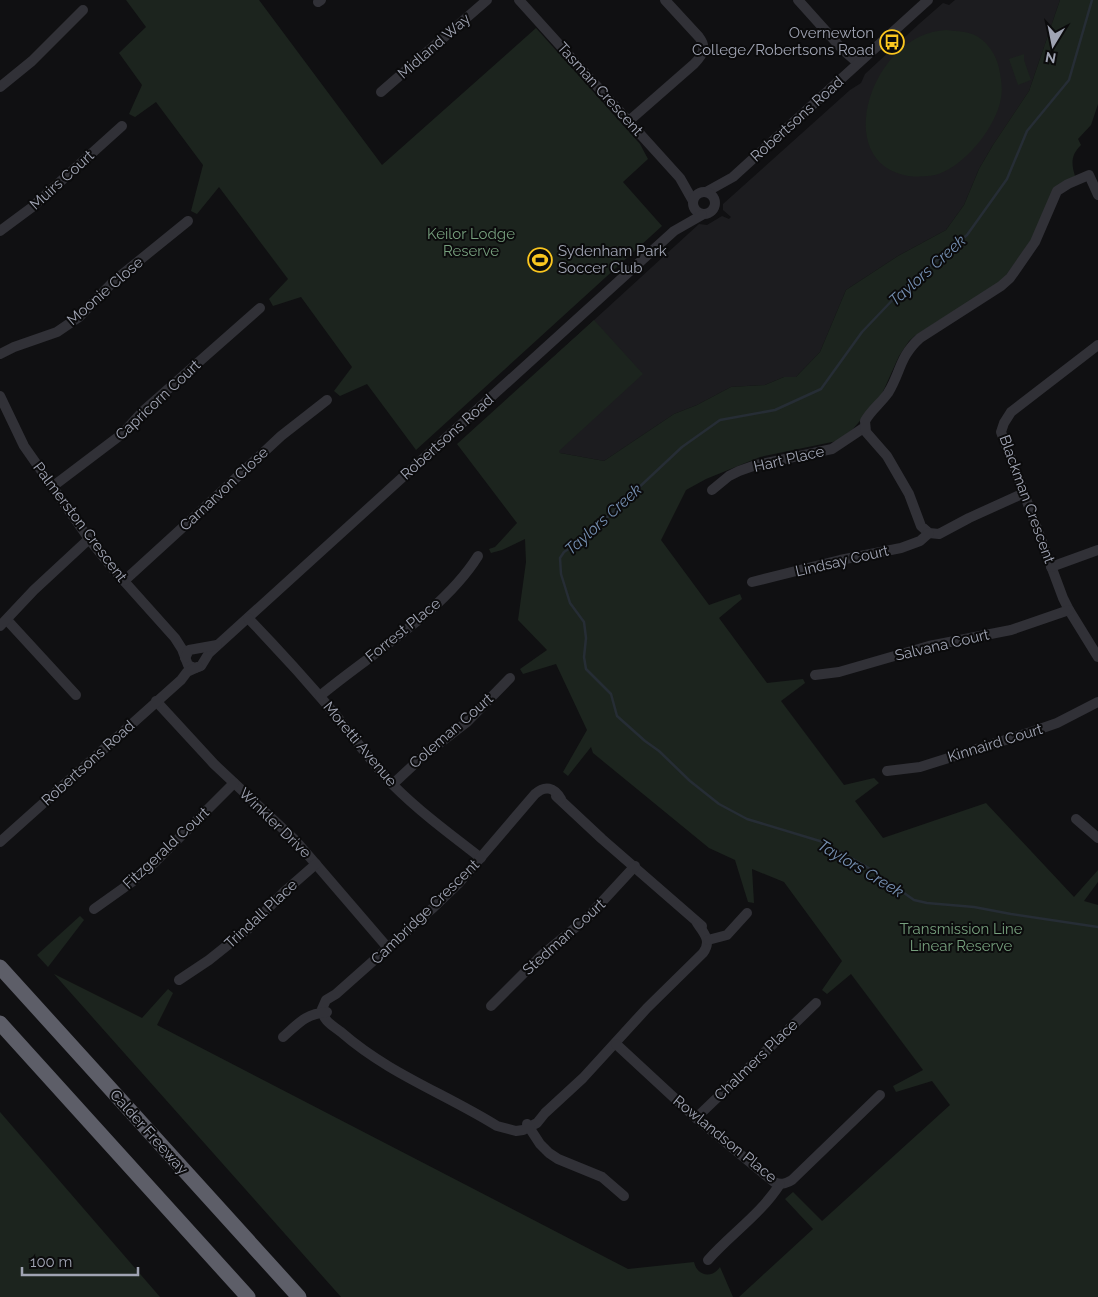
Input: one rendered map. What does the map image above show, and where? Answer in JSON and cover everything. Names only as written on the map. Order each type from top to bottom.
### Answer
[{"type":"highway","points":[[0,961],[74,1049]]},
{"type":"highway","name":"Calder Freeway","points":[[0,967],[299,1297]]},
{"type":"highway","points":[[0,1022],[248,1297]]},
{"type":"street","name":"Midland Way","points":[[381,92],[487,0]]},
{"type":"street","name":"Tasman Crescent","points":[[519,0],[630,120],[680,178],[693,203]]},
{"type":"street","points":[[630,120],[702,55],[703,42],[666,0]]},
{"type":"street","points":[[798,0],[843,50],[846,58],[856,65]]},
{"type":"street","name":"Robertsons Road","points":[[715,202],[733,177],[928,0]]},
{"type":"street","points":[[0,87],[32,61],[83,10]]},
{"type":"street","name":"Muirs Court","points":[[0,231],[26,212],[122,126]]},
{"type":"street","points":[[929,533],[922,526],[909,494],[887,456],[866,432],[865,427],[868,416],[888,393],[901,361],[912,345],[1002,286],[1010,278],[1035,242],[1057,191],[1087,171],[1098,195]]},
{"type":"street","name":"Robertsons Road","points":[[704,192],[733,177]]},
{"type":"street","name":"Tasman Crescent","points":[[680,178],[704,192]]},
{"type":"street","points":[[704,192],[712,196],[715,202],[711,211],[702,215],[696,210],[693,203],[696,195],[704,192]]},
{"type":"street","name":"Robertsons Road","points":[[674,231],[693,203]]},
{"type":"street","name":"Robertsons Road","points":[[0,842],[187,672],[201,664],[209,653],[674,231],[702,215]]},
{"type":"street","name":"Moonie Close","points":[[0,354],[57,332],[79,318],[114,282],[188,221]]},
{"type":"street","name":"Capricorn Court","points":[[52,487],[122,434],[142,412],[260,308]]},
{"type":"street","name":"Blackman Crescent","points":[[1098,345],[1011,412],[1001,432],[1069,610],[1098,657]]},
{"type":"street","name":"Moonie Close","points":[[0,348],[14,347]]},
{"type":"street","name":"Palmerston Crescent","points":[[0,396],[24,446],[89,540],[175,638],[182,649],[185,659]]},
{"type":"street","name":"Carnarvon Close","points":[[124,581],[281,436],[327,400]]},
{"type":"street","name":"Hart Place","points":[[712,490],[729,476],[748,468],[832,449],[865,427]]},
{"type":"street","name":"Lindsay Court","points":[[752,582],[920,542],[929,533],[939,534],[1024,493]]},
{"type":"street","points":[[76,695],[3,623],[34,590],[89,540]]},
{"type":"street","points":[[1051,567],[1098,550]]},
{"type":"street","name":"Forrest Place","points":[[320,696],[425,614],[471,567],[478,556]]},
{"type":"street","name":"Salvana Court","points":[[815,675],[839,672],[929,646],[1011,630],[1069,610]]},
{"type":"street","name":"Moretti Avenue","points":[[248,618],[320,696],[393,784],[418,808],[482,858]]},
{"type":"street","name":"Palmerston Crescent","points":[[175,638],[195,649]]},
{"type":"street","name":"Robertsons Road","points":[[195,649],[220,644]]},
{"type":"street","points":[[176,684],[187,652],[195,649],[203,655],[201,664],[190,666],[185,659]]},
{"type":"street","name":"Coleman Court","points":[[393,784],[423,756],[467,722],[510,678]]},
{"type":"street","name":"Winkler Drive","points":[[156,701],[234,783],[296,841],[388,948]]},
{"type":"street","name":"Kinnaird Court","points":[[887,771],[920,767],[1034,731],[1057,723],[1098,702]]},
{"type":"street","name":"Fitzgerald Court","points":[[94,909],[132,882],[154,863],[234,783]]},
{"type":"street","name":"Cambridge Crescent","points":[[325,1012],[336,994],[434,907],[482,858],[529,803],[545,791],[561,799],[602,839],[635,866],[697,923],[711,940]]},
{"type":"street","points":[[1076,819],[1098,838]]},
{"type":"street","name":"Trindall Place","points":[[179,980],[209,960],[249,928],[284,892],[316,864]]},
{"type":"street","name":"Stedman Court","points":[[491,1006],[543,954],[587,918],[635,866]]},
{"type":"street","points":[[283,1037],[307,1016],[325,1012],[336,1028],[368,1054],[392,1070],[484,1118],[510,1126],[528,1126],[583,1078],[660,995],[696,962],[711,940],[723,937],[731,932],[747,914]]},
{"type":"street","name":"Chalmers Place","points":[[696,1118],[816,1002]]},
{"type":"street","name":"Rowlandson Place","points":[[616,1044],[696,1118],[774,1182],[780,1184],[792,1180],[880,1095]]},
{"type":"street","points":[[528,1126],[540,1144],[558,1159],[602,1178],[624,1196]]},
{"type":"street","points":[[708,1260],[757,1213],[773,1196],[780,1184]]},
{"type":"shaded area","points":[[955,0],[1060,0],[1029,91],[993,145],[979,169],[964,205],[946,230],[898,256],[846,290],[820,352],[796,377],[784,377],[765,385],[731,387],[697,405],[674,414],[604,461],[560,453],[510,397],[699,224],[707,225],[722,216],[729,219],[731,217],[723,210],[723,204],[850,90],[861,83],[865,74],[919,24],[943,3],[949,5]]},
{"type":"green space","name":"Keilor Lodge Reserve","points":[[126,0],[259,0],[382,165],[536,28],[640,144],[648,159],[623,182],[662,226],[416,450],[367,384],[340,396],[334,391],[352,367],[301,297],[273,306],[269,299],[288,279],[219,187],[197,214],[191,211],[203,165],[156,102],[135,117],[129,114],[142,85],[119,53],[146,27]]},
{"type":"green space","name":"Transmission Line Linear Reserve","points":[[1060,0],[1098,0],[1098,104],[1091,125],[1078,139],[1081,145],[1075,152],[1073,159],[1075,176],[1065,181],[1031,240],[1002,281],[909,341],[899,356],[881,396],[853,429],[837,441],[760,457],[706,479],[686,490],[661,540],[709,605],[740,594],[742,599],[719,618],[767,683],[803,679],[805,683],[781,701],[844,785],[874,778],[879,783],[855,801],[883,838],[986,803],[1074,897],[1098,870],[1098,882],[1084,901],[1098,905],[1098,1297],[739,1297],[813,1229],[785,1199],[793,1192],[822,1221],[950,1105],[932,1081],[896,1092],[893,1086],[923,1070],[851,974],[827,994],[822,990],[842,961],[784,882],[752,869],[754,903],[748,902],[735,860],[709,848],[593,753],[591,747],[568,776],[563,772],[587,730],[556,664],[523,674],[520,669],[547,650],[518,620],[526,562],[525,539],[491,553],[489,549],[495,547],[517,523],[457,444],[594,320],[643,374],[559,451],[560,453],[604,461],[674,414],[697,405],[731,387],[765,385],[784,377],[796,377],[820,352],[846,290],[898,256],[946,230],[964,205],[979,169],[1029,91]]},
{"type":"green space","points":[[946,30],[966,32],[977,36],[986,43],[998,63],[1002,95],[994,120],[979,142],[961,161],[937,174],[908,176],[884,166],[870,148],[866,124],[870,99],[881,74],[898,52],[920,37]]},
{"type":"green space","points":[[1024,54],[1024,60],[1031,80],[1018,85],[1009,59]]},
{"type":"green space","points":[[80,916],[84,920],[48,967],[37,955]]},
{"type":"green space","points":[[54,974],[142,1018],[168,989],[173,993],[157,1025],[628,1269],[694,1262],[701,1273],[709,1274],[717,1271],[720,1267],[733,1297],[341,1297]]},
{"type":"green space","points":[[0,1112],[160,1297],[0,1297]]},
{"type":"waterway","name":"Taylors Creek","points":[[1092,0],[1069,80],[1027,131],[1007,179],[967,235],[903,289],[862,332],[821,389],[775,410],[720,420],[682,447],[585,538],[564,552],[560,558],[561,574],[570,603],[584,622],[586,669],[611,694],[617,716],[659,751],[690,781],[719,804],[747,819],[823,842],[867,867],[914,900],[974,907],[1098,927]]},
{"type":"place","name":"Overnewton College/Robertsons Road","points":[[892,42]]},
{"type":"place","name":"Sydenham Park Soccer Club","points":[[540,260]]}]
